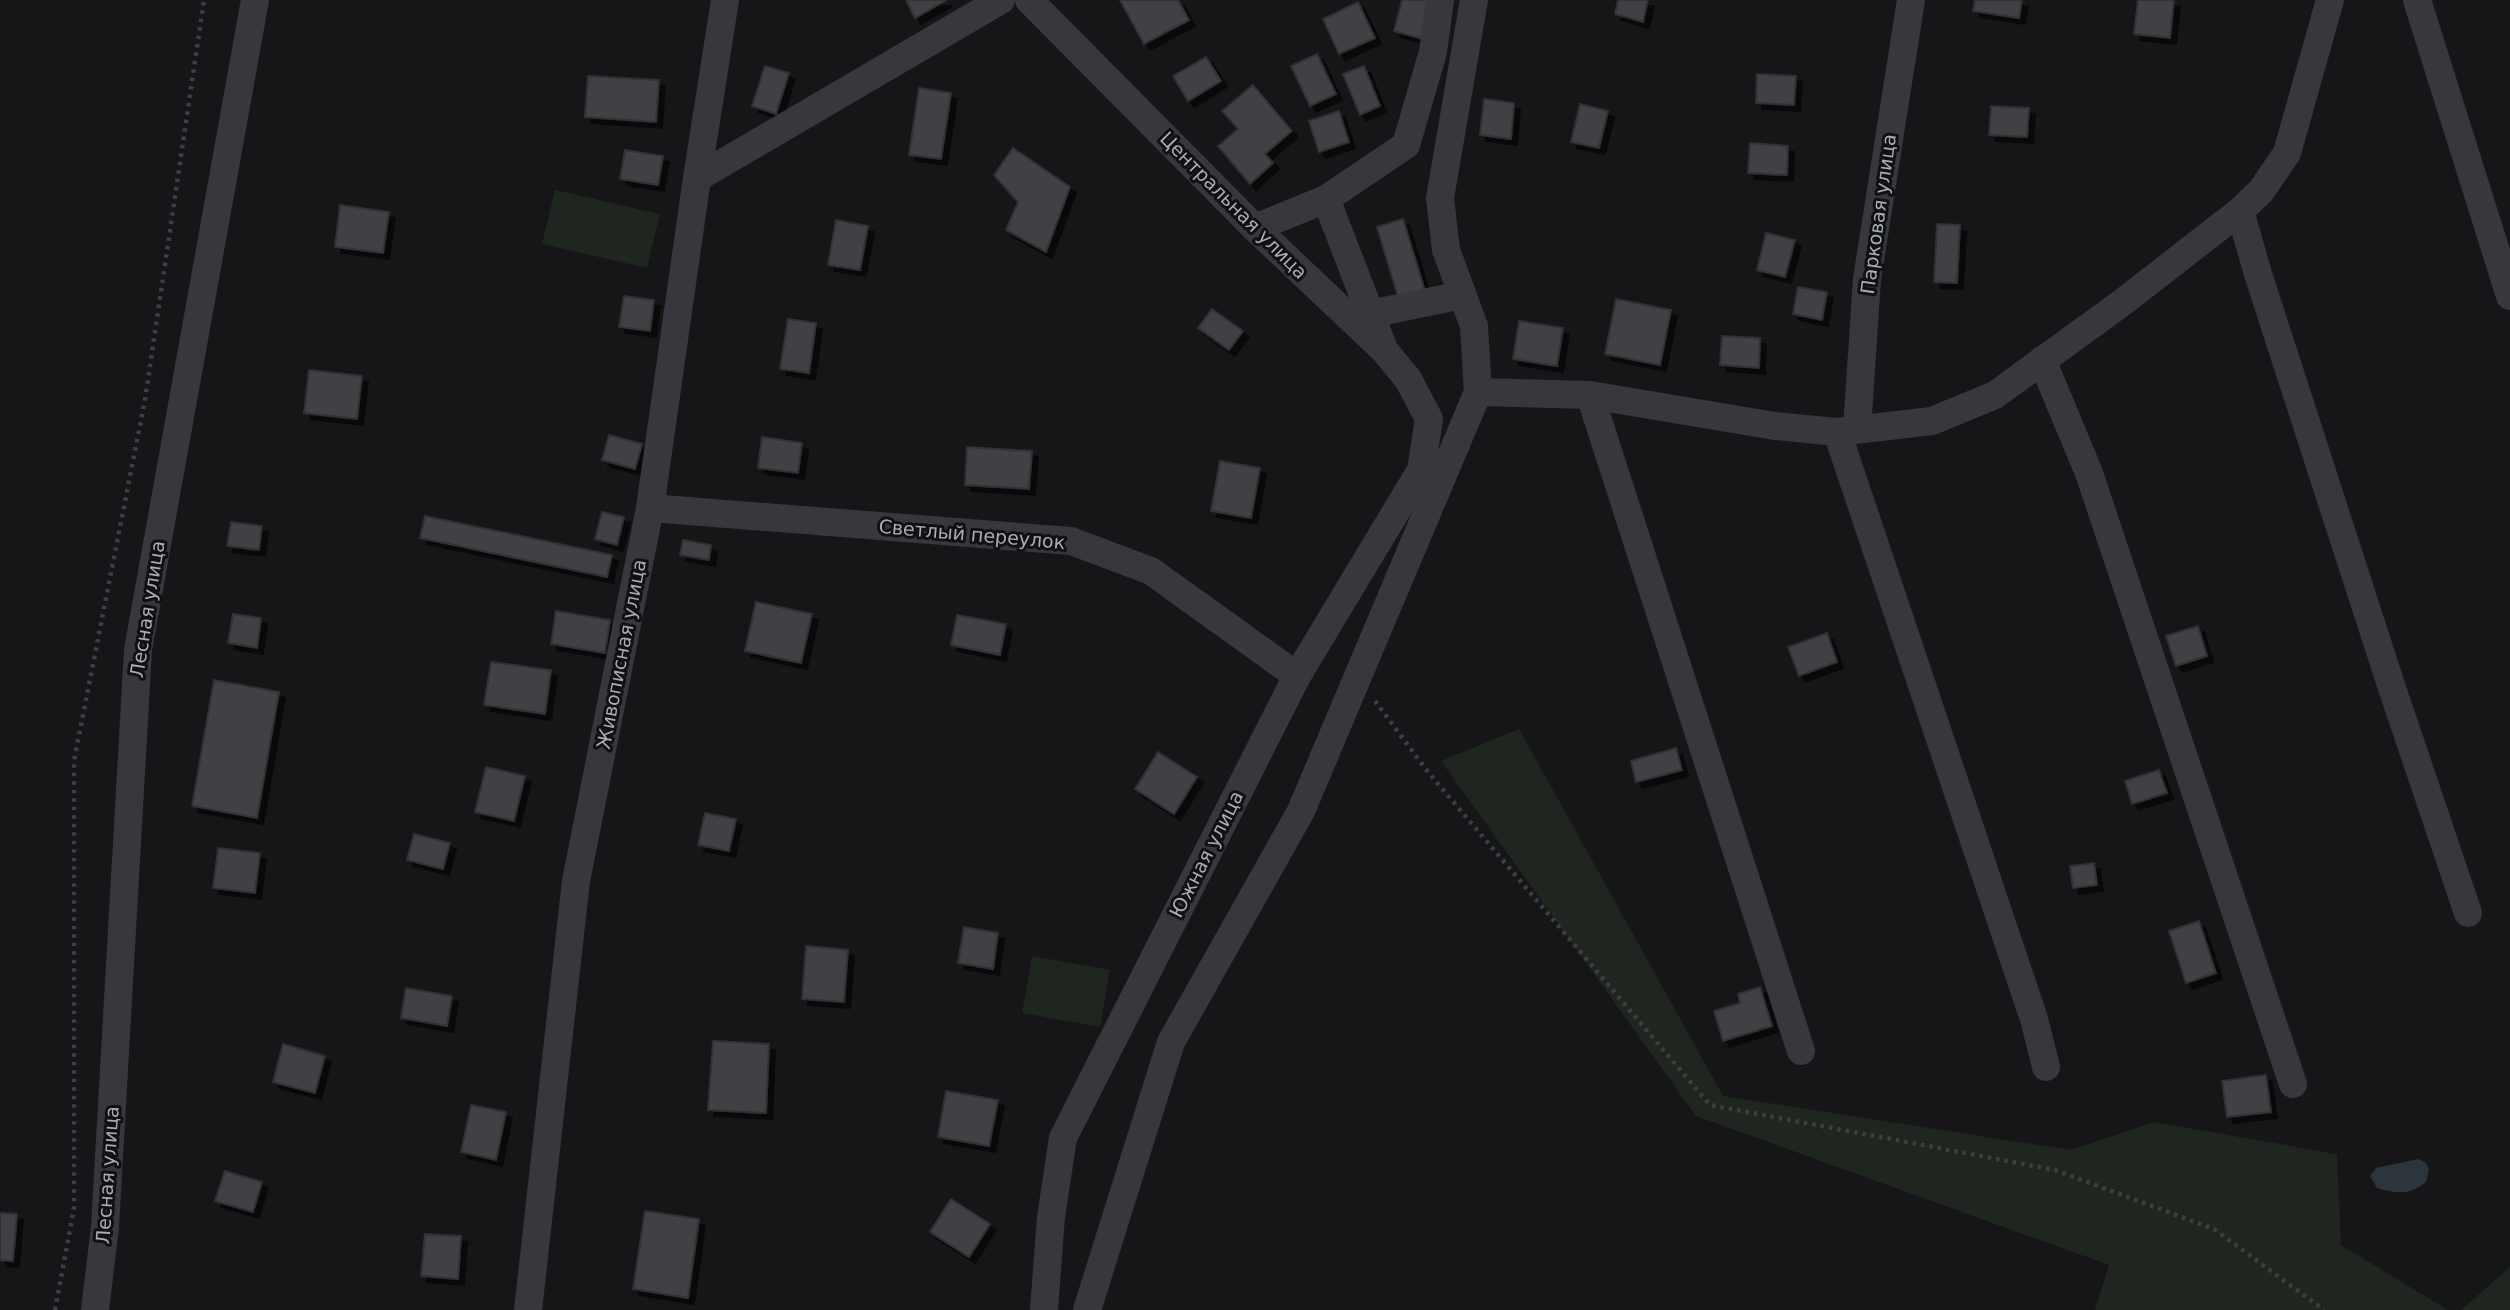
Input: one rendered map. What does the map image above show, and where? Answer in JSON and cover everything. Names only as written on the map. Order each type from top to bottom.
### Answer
[{"type":"street","name":"Лесная улица","points":[[95,1310],[105,1227],[138,650],[255,0]]},
{"type":"street","name":"Живописная улица","points":[[528,1310],[576,881],[650,508],[725,0]]},
{"type":"street","points":[[697,178],[1001,0]]},
{"type":"street","name":"Центральная улица","points":[[1029,0],[1255,229],[1384,350],[1408,379],[1429,419]]},
{"type":"street","points":[[1255,229],[1326,200],[1406,145],[1433,52],[1440,0]]},
{"type":"street","points":[[1087,1310],[1171,1042],[1301,811],[1478,392],[1474,326],[1446,250],[1440,198],[1474,0]]},
{"type":"street","name":"Парковая улица","points":[[1847,430],[1867,279],[1911,0]]},
{"type":"street","points":[[1478,392],[1590,395],[1775,426],[1847,430],[1932,421],[1996,395],[2123,302],[2240,211],[2260,191],[2287,153],[2330,0]]},
{"type":"street","points":[[2417,0],[2510,296]]},
{"type":"street","points":[[1326,200],[1384,350]]},
{"type":"street","points":[[2240,211],[2383,662],[2468,913]]},
{"type":"street","points":[[1370,314],[1462,295]]},
{"type":"street","points":[[2042,360],[2089,473],[2293,1084]]},
{"type":"street","points":[[1590,395],[1801,1051]]},
{"type":"street","name":"Южная улица","points":[[1044,1310],[1051,1217],[1063,1138],[1297,676],[1421,470],[1429,419]]},
{"type":"street","points":[[1847,430],[2034,1019],[2046,1067]]},
{"type":"street","name":"Светлый переулок","points":[[650,508],[1071,541],[1151,571],[1297,676]]},
{"type":"shaded area","points":[[555,190],[660,214],[647,268],[542,244]]},
{"type":"shaded area","points":[[1519,729],[1723,1096],[2071,1150],[2154,1122],[2337,1154],[2341,1245],[2448,1310],[2095,1310],[2109,1265],[1696,1116],[1441,761]]},
{"type":"shaded area","points":[[1032,956],[1110,970],[1100,1027],[1022,1013]]},
{"type":"shaded area","points":[[2418,1159],[2426,1163],[2429,1170],[2426,1182],[2409,1191],[2397,1192],[2377,1188],[2370,1176],[2376,1168]]},
{"type":"shaded area","points":[[2510,1267],[2510,1310],[2461,1310]]},
{"type":"building","points":[[906,0],[945,0],[945,1],[915,18]]},
{"type":"building","points":[[1120,0],[1178,0],[1189,20],[1144,44]]},
{"type":"building","points":[[1402,0],[1433,0],[1423,39],[1394,31]]},
{"type":"building","points":[[1618,0],[1648,0],[1643,22],[1615,14]]},
{"type":"building","points":[[1975,0],[2022,0],[2019,18],[1973,11]]},
{"type":"building","points":[[2138,0],[2174,0],[2170,38],[2134,34]]},
{"type":"building","points":[[1358,2],[1375,38],[1339,54],[1323,19]]},
{"type":"building","points":[[1317,54],[1336,94],[1310,106],[1291,66]]},
{"type":"building","points":[[1206,57],[1221,81],[1188,101],[1173,76]]},
{"type":"building","points":[[765,66],[789,73],[776,114],[752,106]]},
{"type":"building","points":[[1364,66],[1380,106],[1360,115],[1343,74]]},
{"type":"building","points":[[1757,74],[1796,76],[1794,105],[1756,103]]},
{"type":"building","points":[[588,76],[659,80],[656,122],[585,117]]},
{"type":"building","points":[[1253,85],[1292,131],[1265,154],[1273,163],[1250,184],[1218,146],[1238,129],[1222,111]]},
{"type":"building","points":[[919,88],[951,93],[941,159],[909,155]]},
{"type":"building","points":[[1484,99],[1514,103],[1511,139],[1480,135]]},
{"type":"building","points":[[1580,104],[1608,111],[1599,148],[1571,142]]},
{"type":"building","points":[[1991,106],[2029,108],[2027,137],[1989,135]]},
{"type":"building","points":[[1339,111],[1349,142],[1319,152],[1309,121]]},
{"type":"building","points":[[1750,143],[1788,146],[1787,175],[1748,173]]},
{"type":"building","points":[[1013,148],[1070,187],[1046,252],[1006,230],[1018,202],[994,175]]},
{"type":"building","points":[[625,150],[663,156],[658,185],[620,179]]},
{"type":"building","points":[[340,205],[389,212],[383,253],[335,247]]},
{"type":"building","points":[[1403,219],[1425,291],[1399,300],[1377,227]]},
{"type":"building","points":[[836,220],[868,226],[860,270],[828,265]]},
{"type":"building","points":[[1937,224],[1960,225],[1957,283],[1934,282]]},
{"type":"building","points":[[1766,233],[1795,240],[1785,277],[1757,270]]},
{"type":"building","points":[[1798,287],[1827,292],[1822,320],[1793,314]]},
{"type":"building","points":[[624,296],[654,300],[650,331],[619,327]]},
{"type":"building","points":[[1616,299],[1671,310],[1660,365],[1605,354]]},
{"type":"building","points":[[1212,309],[1243,331],[1229,350],[1198,328]]},
{"type":"building","points":[[788,319],[816,323],[809,373],[780,369]]},
{"type":"building","points":[[1519,321],[1563,328],[1557,366],[1513,359]]},
{"type":"building","points":[[1722,336],[1760,338],[1759,368],[1720,365]]},
{"type":"building","points":[[309,370],[362,376],[357,419],[304,413]]},
{"type":"building","points":[[609,435],[642,444],[635,469],[602,460]]},
{"type":"building","points":[[762,437],[802,443],[798,473],[758,468]]},
{"type":"building","points":[[967,447],[1032,451],[1029,489],[965,485]]},
{"type":"building","points":[[1220,461],[1260,468],[1251,518],[1211,511]]},
{"type":"building","points":[[602,512],[624,517],[617,545],[595,539]]},
{"type":"building","points":[[425,516],[612,555],[607,577],[420,538]]},
{"type":"building","points":[[231,522],[262,526],[259,550],[227,546]]},
{"type":"building","points":[[683,540],[711,545],[709,560],[680,555]]},
{"type":"building","points":[[756,602],[812,614],[801,663],[745,651]]},
{"type":"building","points":[[556,611],[610,620],[605,653],[551,644]]},
{"type":"building","points":[[233,614],[261,618],[257,648],[228,643]]},
{"type":"building","points":[[957,615],[1006,624],[1000,655],[951,645]]},
{"type":"building","points":[[2198,626],[2207,656],[2176,666],[2166,636]]},
{"type":"building","points":[[1827,633],[1837,662],[1799,676],[1788,647]]},
{"type":"building","points":[[491,662],[551,670],[545,714],[484,705]]},
{"type":"building","points":[[214,680],[279,692],[257,818],[192,806]]},
{"type":"building","points":[[1676,748],[1682,770],[1636,782],[1631,761]]},
{"type":"building","points":[[1158,752],[1197,777],[1174,814],[1135,789]]},
{"type":"building","points":[[486,767],[525,776],[514,821],[475,812]]},
{"type":"building","points":[[2159,770],[2167,793],[2132,804],[2125,781]]},
{"type":"building","points":[[705,813],[736,819],[729,851],[698,845]]},
{"type":"building","points":[[414,834],[450,843],[443,869],[407,860]]},
{"type":"building","points":[[218,848],[260,853],[255,893],[213,888]]},
{"type":"building","points":[[2094,863],[2097,885],[2073,888],[2070,866]]},
{"type":"building","points":[[2199,921],[2216,973],[2186,983],[2169,931]]},
{"type":"building","points":[[964,927],[998,933],[993,969],[958,963]]},
{"type":"building","points":[[806,946],[848,950],[844,1002],[802,999]]},
{"type":"building","points":[[1760,987],[1772,1026],[1723,1041],[1714,1011],[1740,1003],[1738,994]]},
{"type":"building","points":[[406,988],[452,996],[447,1026],[401,1018]]},
{"type":"building","points":[[713,1041],[769,1044],[766,1113],[708,1110]]},
{"type":"building","points":[[283,1044],[325,1056],[315,1093],[273,1082]]},
{"type":"building","points":[[2266,1075],[2271,1112],[2227,1117],[2222,1081]]},
{"type":"building","points":[[946,1091],[998,1100],[989,1146],[938,1137]]},
{"type":"building","points":[[471,1105],[506,1112],[496,1160],[461,1152]]},
{"type":"building","points":[[225,1171],[262,1182],[253,1212],[215,1201]]},
{"type":"building","points":[[951,1199],[990,1224],[969,1257],[930,1232]]},
{"type":"building","points":[[645,1211],[699,1219],[688,1298],[633,1289]]},
{"type":"building","points":[[0,1213],[17,1214],[13,1261],[0,1260]]},
{"type":"building","points":[[425,1234],[461,1236],[458,1279],[421,1276]]}]
